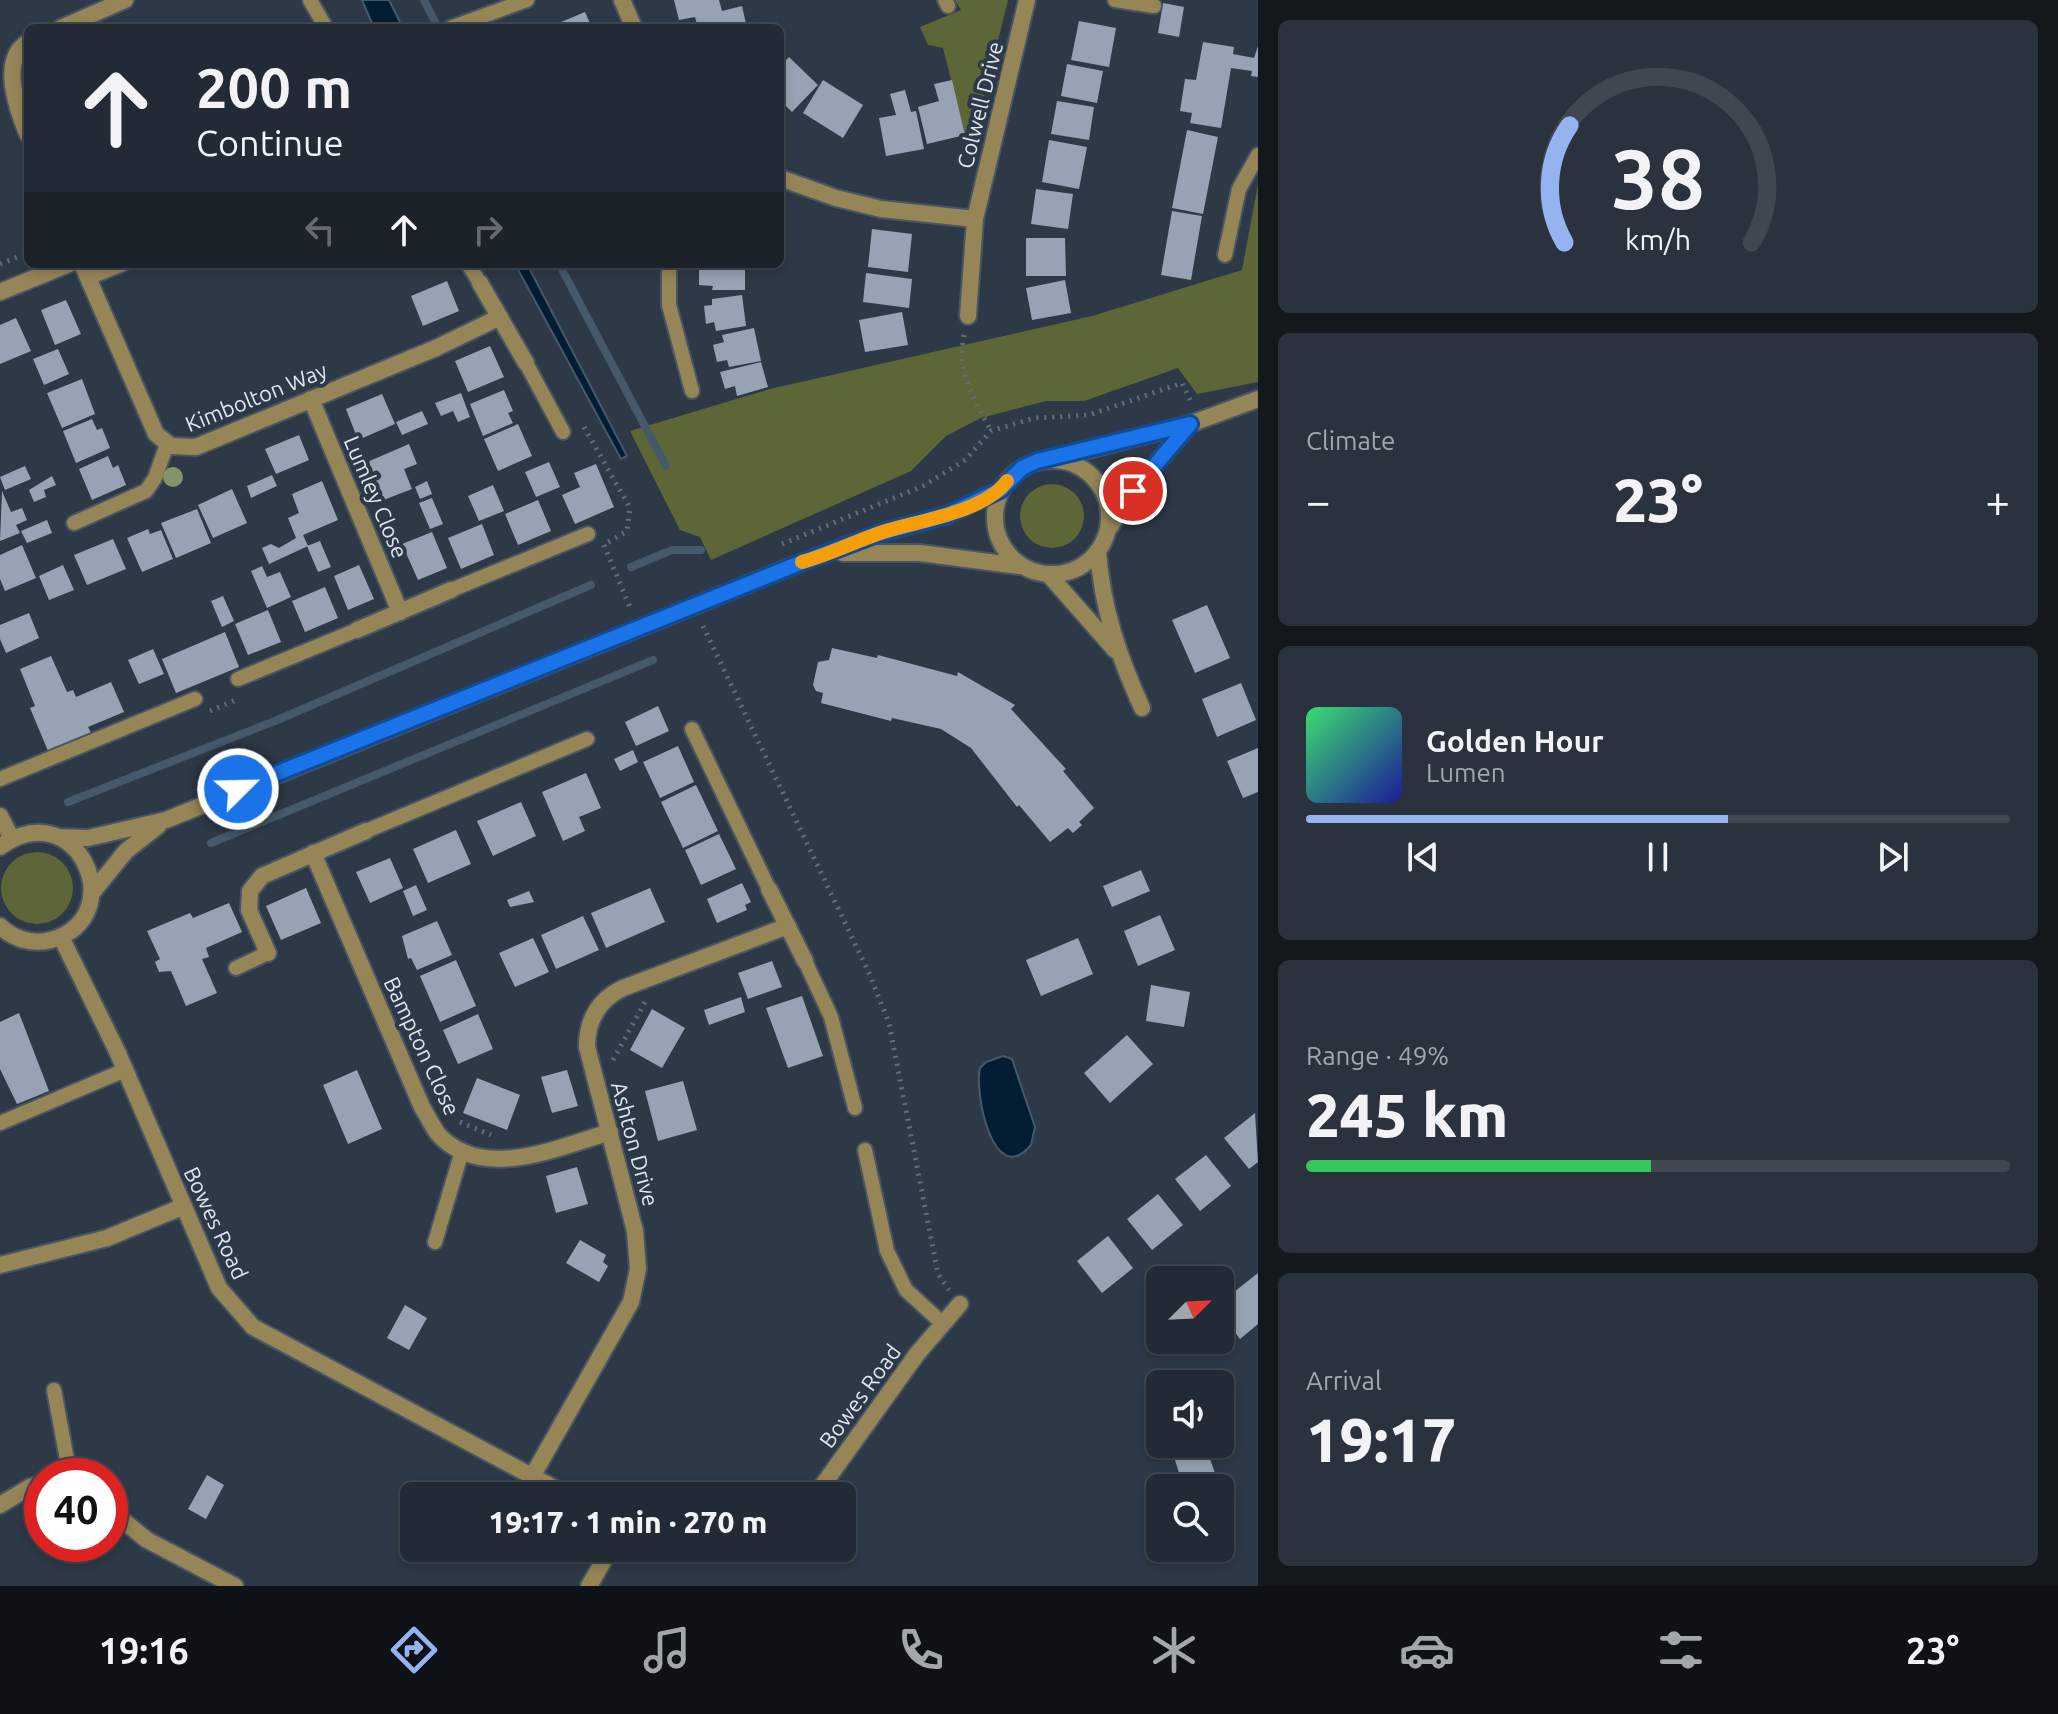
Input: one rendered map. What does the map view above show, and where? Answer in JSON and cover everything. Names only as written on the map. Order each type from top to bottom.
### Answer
[{"type":"street","points":[[82,0],[89,16]]},
{"type":"street","points":[[70,24],[125,0]]},
{"type":"street","points":[[622,0],[632,24]]},
{"type":"street","name":"Colwell Drive","points":[[968,316],[975,219],[1027,0]]},
{"type":"street","points":[[24,45],[14,51],[6,76],[24,124]]},
{"type":"street","points":[[784,179],[836,198],[881,209],[975,219]]},
{"type":"street","points":[[0,292],[59,268]]},
{"type":"street","name":"Kimbolton Way","points":[[85,271],[156,434],[177,448],[196,447],[500,317]]},
{"type":"street","points":[[480,283],[526,363]]},
{"type":"street","name":"Lumley Close","points":[[311,399],[400,612]]},
{"type":"street","points":[[0,816],[6,843],[27,833],[88,838],[166,820],[795,565],[834,553],[880,533],[947,515],[1000,490],[1022,468],[1195,422],[1258,399]]},
{"type":"street","points":[[834,553],[920,553],[1020,566],[1049,575],[1076,569],[1098,551],[1133,491],[1195,422]]},
{"type":"street","points":[[1053,459],[1073,463],[1097,483],[1109,511],[1107,532]]},
{"type":"street","points":[[1000,490],[995,506],[999,540],[1020,566]]},
{"type":"street","points":[[1098,551],[1100,584],[1116,651],[1142,708]]},
{"type":"street","points":[[1049,575],[1116,651]]},
{"type":"street","points":[[357,630],[451,590]]},
{"type":"street","points":[[1,929],[31,941],[61,937],[82,919],[92,893],[126,851],[166,820]]},
{"type":"street","points":[[268,953],[249,910],[250,891],[262,876],[366,831]]},
{"type":"street","points":[[59,837],[85,859],[92,893]]},
{"type":"street","name":"Bampton Close","points":[[313,853],[422,1107],[439,1134],[462,1151]]},
{"type":"street","points":[[769,889],[805,961]]},
{"type":"street","name":"Ashton Drive","points":[[533,1475],[631,1302],[638,1269],[635,1231],[587,1047],[594,1013],[615,992],[788,926]]},
{"type":"street","name":"Bowes Road","points":[[61,937],[125,1070],[219,1288],[253,1327],[545,1482]]},
{"type":"street","points":[[462,1151],[497,1160],[537,1154],[610,1132]]},
{"type":"street","points":[[0,1265],[107,1238],[182,1207]]},
{"type":"street","name":"Bowes Road","points":[[825,1482],[942,1323],[960,1304]]},
{"type":"street","points":[[0,1505],[24,1491]]},
{"type":"street","points":[[128,1525],[147,1540],[235,1586]]},
{"type":"street","points":[[589,1586],[603,1562]]},
{"type":"lane","points":[[310,0],[324,24]]},
{"type":"lane","points":[[461,24],[527,0]]},
{"type":"lane","points":[[1115,0],[1154,6]]},
{"type":"lane","points":[[1225,255],[1239,189],[1258,155]]},
{"type":"lane","points":[[471,268],[480,283]]},
{"type":"lane","points":[[669,268],[669,305],[692,391]]},
{"type":"lane","points":[[526,363],[563,432]]},
{"type":"lane","points":[[74,523],[146,491],[155,478],[167,444]]},
{"type":"lane","points":[[451,590],[588,534]]},
{"type":"lane","points":[[238,679],[357,630]]},
{"type":"lane","points":[[0,779],[195,699]]},
{"type":"lane","points":[[692,729],[769,889]]},
{"type":"lane","points":[[366,831],[587,739]]},
{"type":"lane","points":[[236,968],[268,953]]},
{"type":"lane","points":[[805,961],[831,1017],[855,1108]]},
{"type":"lane","points":[[0,1123],[125,1070]]},
{"type":"lane","points":[[865,1150],[887,1251],[906,1290],[942,1323]]},
{"type":"lane","points":[[435,1242],[462,1151]]},
{"type":"lane","points":[[54,1390],[67,1458]]},
{"type":"path","points":[[0,264],[24,255]]},
{"type":"path","points":[[968,316],[960,352],[965,384],[991,431]]},
{"type":"path","points":[[776,546],[923,486],[965,460],[991,431],[1034,418],[1089,415],[1182,383],[1195,422]]},
{"type":"path","points":[[604,545],[629,606],[644,600]]},
{"type":"path","points":[[688,630],[702,625],[869,973],[889,1023],[938,1274],[960,1304]]},
{"type":"path","points":[[598,1089],[660,973]]},
{"type":"path","points":[[422,1107],[494,1136]]},
{"type":"green space","points":[[955,0],[1008,0],[975,135],[965,135],[943,48],[928,45],[920,27],[961,10]]},
{"type":"green space","points":[[1258,184],[1258,382],[1197,394],[1178,368],[1084,401],[1046,401],[981,418],[946,436],[911,471],[711,560],[700,537],[680,530],[630,431],[770,389],[1092,316],[1242,270]]},
{"type":"green space","points":[[1046,484],[1058,484],[1075,493],[1082,504],[1082,528],[1075,539],[1058,548],[1046,548],[1034,543],[1025,534],[1020,522],[1020,510],[1025,498],[1034,489]]},
{"type":"green space","points":[[37,852],[57,858],[67,868],[73,888],[67,908],[57,918],[37,924],[17,918],[7,908],[1,888],[7,868],[17,858]]},
{"type":"water","points":[[362,0],[389,0],[401,24],[372,24]]},
{"type":"water","points":[[517,268],[529,268],[627,456],[621,459]]},
{"type":"water","points":[[1003,1056],[1012,1059],[1035,1127],[1031,1145],[1018,1156],[1006,1155],[997,1147],[983,1115],[980,1096],[980,1068],[986,1062]]},
{"type":"building","points":[[674,0],[719,0],[722,11],[742,6],[746,24],[697,24],[695,17],[679,20]]},
{"type":"building","points":[[1163,3],[1184,7],[1179,37],[1158,33]]},
{"type":"building","points":[[585,12],[590,24],[556,24]]},
{"type":"building","points":[[1079,21],[1116,28],[1109,67],[1071,60]]},
{"type":"building","points":[[1203,42],[1234,47],[1233,54],[1254,58],[1258,46],[1258,77],[1251,76],[1252,71],[1231,68],[1221,128],[1190,123],[1192,113],[1180,111],[1185,79],[1196,80]]},
{"type":"building","points":[[789,57],[818,85],[792,112],[784,104],[784,62]]},
{"type":"building","points":[[1067,64],[1103,71],[1097,103],[1061,96]]},
{"type":"building","points":[[823,80],[863,105],[843,138],[803,113]]},
{"type":"building","points":[[952,80],[965,135],[927,144],[918,107],[939,101],[934,84]]},
{"type":"building","points":[[905,90],[911,112],[916,111],[924,149],[886,156],[879,118],[896,115],[890,94]]},
{"type":"building","points":[[1057,101],[1094,107],[1089,140],[1051,134]]},
{"type":"building","points":[[1187,130],[1218,137],[1203,214],[1172,208]]},
{"type":"building","points":[[1049,140],[1087,147],[1079,189],[1042,182]]},
{"type":"building","points":[[1036,189],[1073,194],[1068,229],[1031,224]]},
{"type":"building","points":[[1172,211],[1202,216],[1191,280],[1161,275]]},
{"type":"building","points":[[872,229],[912,234],[908,272],[868,267]]},
{"type":"building","points":[[1026,238],[1065,238],[1066,276],[1026,276]]},
{"type":"building","points":[[699,268],[745,268],[745,290],[712,290],[713,286],[699,285]]},
{"type":"building","points":[[866,273],[912,279],[909,308],[863,302]]},
{"type":"building","points":[[1065,280],[1071,313],[1032,320],[1026,288]]},
{"type":"building","points":[[447,281],[459,311],[423,326],[411,296]]},
{"type":"building","points":[[742,295],[746,326],[716,331],[714,322],[706,324],[704,306],[712,305],[712,299]]},
{"type":"building","points":[[66,300],[81,334],[55,345],[41,310]]},
{"type":"building","points":[[902,312],[908,345],[865,352],[859,320]]},
{"type":"building","points":[[16,318],[31,351],[0,364],[0,325]]},
{"type":"building","points":[[754,328],[761,361],[729,367],[727,360],[717,362],[713,345],[724,342],[722,335]]},
{"type":"building","points":[[490,346],[504,377],[468,392],[455,361]]},
{"type":"building","points":[[58,349],[69,374],[44,385],[33,359]]},
{"type":"building","points":[[761,362],[768,387],[737,396],[735,386],[725,389],[720,372]]},
{"type":"building","points":[[82,379],[95,414],[62,428],[47,393]]},
{"type":"building","points":[[504,390],[513,411],[508,413],[513,423],[483,436],[470,404]]},
{"type":"building","points":[[461,393],[470,417],[458,422],[453,411],[441,416],[435,403]]},
{"type":"building","points":[[382,394],[395,424],[358,440],[346,409]]},
{"type":"building","points":[[422,411],[428,424],[402,435],[396,422]]},
{"type":"building","points":[[92,419],[97,430],[102,428],[110,448],[76,463],[63,431]]},
{"type":"building","points":[[518,424],[532,456],[498,471],[484,439]]},
{"type":"building","points":[[299,435],[309,460],[276,474],[265,449]]},
{"type":"building","points":[[409,444],[417,464],[404,469],[412,489],[381,501],[365,463]]},
{"type":"building","points":[[108,456],[113,468],[118,465],[126,485],[92,500],[79,469]]},
{"type":"building","points":[[549,462],[560,487],[536,497],[525,472]]},
{"type":"building","points":[[596,464],[614,507],[575,524],[562,495],[580,487],[574,473]]},
{"type":"building","points":[[25,466],[31,479],[5,490],[0,477]]},
{"type":"building","points":[[272,475],[277,486],[251,498],[247,486]]},
{"type":"building","points":[[52,476],[56,485],[44,490],[46,497],[34,502],[29,490]]},
{"type":"building","points":[[322,481],[338,520],[303,535],[308,546],[269,564],[262,548],[271,544],[279,548],[296,538],[288,518],[299,513],[292,494]]},
{"type":"building","points":[[427,481],[432,494],[420,499],[415,487]]},
{"type":"building","points":[[493,485],[504,511],[479,521],[468,496]]},
{"type":"building","points":[[232,489],[247,523],[213,538],[198,505]]},
{"type":"building","points":[[2,491],[11,512],[22,508],[27,520],[16,525],[20,533],[0,541]]},
{"type":"building","points":[[432,498],[443,524],[430,529],[419,503]]},
{"type":"building","points":[[538,500],[551,531],[518,545],[505,514]]},
{"type":"building","points":[[197,509],[211,543],[176,558],[161,523]]},
{"type":"building","points":[[47,520],[52,533],[27,543],[21,531]]},
{"type":"building","points":[[482,524],[494,555],[461,569],[448,538]]},
{"type":"building","points":[[148,529],[150,534],[161,530],[173,559],[142,572],[127,538]]},
{"type":"building","points":[[432,532],[447,568],[418,580],[402,544]]},
{"type":"building","points":[[113,539],[126,569],[87,585],[74,555]]},
{"type":"building","points":[[320,541],[331,567],[318,572],[307,546]]},
{"type":"building","points":[[22,545],[36,578],[5,591],[0,579],[0,555]]},
{"type":"building","points":[[63,565],[74,590],[49,600],[39,576]]},
{"type":"building","points":[[359,565],[374,599],[348,610],[334,576]]},
{"type":"building","points":[[262,566],[267,577],[280,572],[291,597],[267,608],[251,571]]},
{"type":"building","points":[[325,587],[338,618],[305,632],[292,601]]},
{"type":"building","points":[[223,596],[234,621],[222,627],[211,601]]},
{"type":"building","points":[[1207,605],[1230,658],[1195,673],[1172,620]]},
{"type":"building","points":[[268,610],[281,642],[248,655],[235,624]]},
{"type":"building","points":[[29,613],[39,638],[6,653],[0,639],[0,625]]},
{"type":"building","points":[[225,632],[239,667],[176,693],[162,659]]},
{"type":"building","points":[[832,648],[877,658],[878,655],[957,676],[958,672],[1015,705],[1011,709],[1066,769],[1063,771],[1094,808],[1079,822],[1082,825],[1073,833],[1068,828],[1050,842],[1019,805],[1017,807],[971,748],[941,729],[892,718],[891,721],[821,703],[823,693],[816,691],[813,685],[818,662],[829,660]]},
{"type":"building","points":[[153,649],[164,674],[139,684],[128,660]]},
{"type":"building","points":[[51,656],[67,692],[73,690],[76,697],[111,682],[124,712],[88,727],[91,733],[48,751],[30,708],[35,706],[20,669]]},
{"type":"building","points":[[1241,683],[1256,720],[1217,737],[1202,699]]},
{"type":"building","points":[[658,706],[669,731],[636,746],[625,722]]},
{"type":"building","points":[[678,746],[694,782],[660,798],[643,762]]},
{"type":"building","points":[[1258,748],[1258,792],[1243,798],[1227,761]]},
{"type":"building","points":[[633,750],[638,762],[620,771],[614,759]]},
{"type":"building","points":[[586,773],[601,808],[579,817],[585,831],[563,841],[542,792]]},
{"type":"building","points":[[696,785],[718,831],[683,848],[661,802]]},
{"type":"building","points":[[521,802],[536,836],[493,856],[477,821]]},
{"type":"building","points":[[456,830],[471,864],[428,883],[413,849]]},
{"type":"building","points":[[719,834],[736,869],[701,885],[685,850]]},
{"type":"building","points":[[390,858],[403,888],[370,903],[356,872]]},
{"type":"building","points":[[1141,870],[1150,891],[1112,907],[1103,886]]},
{"type":"building","points":[[742,883],[751,902],[745,905],[747,910],[717,923],[707,899]]},
{"type":"building","points":[[416,885],[427,910],[413,916],[403,891]]},
{"type":"building","points":[[306,888],[321,923],[281,940],[266,906]]},
{"type":"building","points":[[650,888],[665,922],[606,948],[591,913]]},
{"type":"building","points":[[529,891],[534,902],[510,907],[507,900]]},
{"type":"building","points":[[229,903],[242,932],[206,948],[209,957],[202,959],[217,993],[186,1006],[171,971],[159,972],[155,962],[160,959],[147,931],[190,913],[193,918]]},
{"type":"building","points":[[1160,915],[1175,950],[1138,966],[1124,931]]},
{"type":"building","points":[[583,916],[599,950],[556,969],[541,935]]},
{"type":"building","points":[[437,921],[452,955],[417,970],[411,958],[408,959],[402,936]]},
{"type":"building","points":[[533,938],[549,972],[515,987],[499,953]]},
{"type":"building","points":[[1078,938],[1093,974],[1041,996],[1026,960]]},
{"type":"building","points":[[456,960],[476,1006],[440,1022],[420,976]]},
{"type":"building","points":[[772,961],[782,987],[748,999],[738,973]]},
{"type":"building","points":[[1151,985],[1190,992],[1184,1027],[1146,1021]]},
{"type":"building","points":[[802,996],[823,1056],[788,1068],[766,1008]]},
{"type":"building","points":[[741,997],[745,1012],[709,1025],[704,1010]]},
{"type":"building","points":[[652,1009],[685,1028],[662,1068],[630,1050]]},
{"type":"building","points":[[19,1013],[49,1091],[17,1104],[0,1069],[0,1022]]},
{"type":"building","points":[[478,1014],[493,1049],[458,1064],[443,1030]]},
{"type":"building","points":[[1127,1035],[1153,1064],[1110,1103],[1084,1073]]},
{"type":"building","points":[[357,1070],[382,1129],[348,1144],[323,1085]]},
{"type":"building","points":[[567,1070],[578,1106],[552,1113],[541,1077]]},
{"type":"building","points":[[477,1078],[520,1095],[507,1130],[463,1113]]},
{"type":"building","points":[[683,1081],[697,1130],[658,1141],[645,1091]]},
{"type":"building","points":[[1255,1113],[1258,1162],[1249,1169],[1224,1138]]},
{"type":"building","points":[[1206,1155],[1231,1186],[1200,1211],[1175,1179]]},
{"type":"building","points":[[577,1167],[588,1204],[556,1213],[546,1176]]},
{"type":"building","points":[[1158,1194],[1183,1225],[1152,1250],[1127,1219]]},
{"type":"building","points":[[1108,1236],[1133,1268],[1102,1293],[1077,1261]]},
{"type":"building","points":[[580,1240],[606,1255],[603,1262],[608,1266],[599,1282],[566,1263]]},
{"type":"building","points":[[1258,1273],[1258,1324],[1240,1339],[1234,1331],[1234,1292]]},
{"type":"building","points":[[405,1305],[427,1318],[409,1350],[387,1338]]},
{"type":"building","points":[[1174,1458],[1210,1458],[1215,1474],[1179,1474]]},
{"type":"building","points":[[207,1475],[224,1485],[206,1519],[188,1509]]},
{"type":"waterway","points":[[424,0],[436,24]]},
{"type":"waterway","points":[[561,268],[666,466]]},
{"type":"waterway","points":[[631,567],[672,550],[701,550]]},
{"type":"waterway","points":[[68,802],[275,721],[591,585]]},
{"type":"waterway","points":[[211,843],[653,660]]},
{"type":"slow traffic","points":[[802,562],[834,553],[880,533],[947,515],[1000,490],[1007,481]]},
{"type":"route","points":[[238,789],[795,565],[834,553],[880,533],[947,515],[1000,490],[1010,477],[1037,461],[1190,424],[1133,491]]}]
